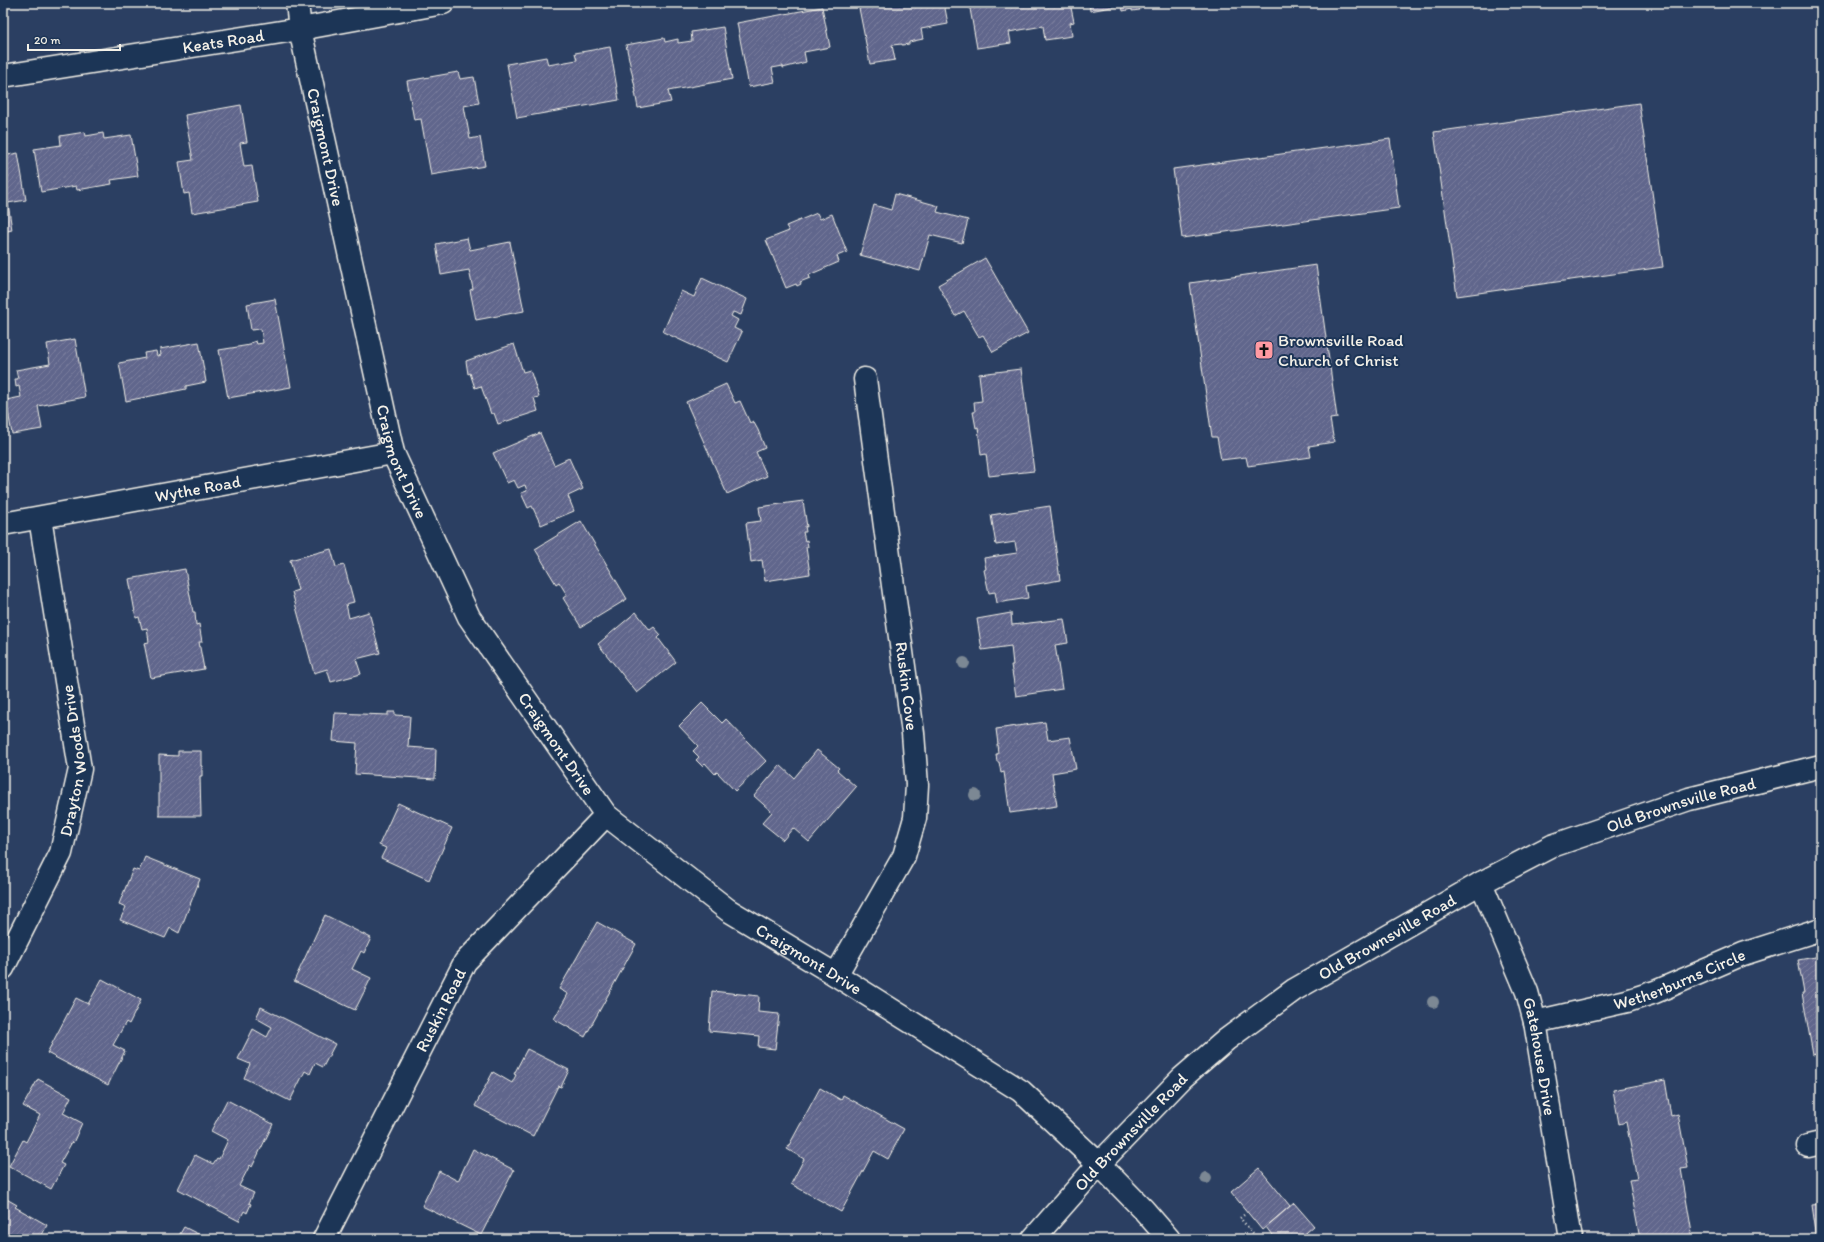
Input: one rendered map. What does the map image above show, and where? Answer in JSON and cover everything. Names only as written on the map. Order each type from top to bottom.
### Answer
[{"type":"street","name":"Craigmont Drive","points":[[297,3],[300,29],[393,453],[469,618],[606,815],[728,910],[836,975],[1021,1091],[1099,1164],[1143,1209],[1168,1239]]},
{"type":"street","name":"Keats Road","points":[[3,76],[300,29],[444,3]]},
{"type":"street","name":"Ruskin Cove","points":[[836,975],[904,856],[915,818],[917,785],[911,712],[865,380]]},
{"type":"street","name":"Wythe Road","points":[[3,524],[393,453]]},
{"type":"street","name":"Drayton Woods Drive","points":[[3,968],[60,853],[80,769],[40,518]]},
{"type":"street","name":"Old Brownsville Road","points":[[1033,1239],[1099,1164],[1182,1078],[1226,1040],[1294,990],[1481,883],[1552,846],[1689,799],[1821,766]]},
{"type":"street","name":"Ruskin Road","points":[[324,1239],[465,962],[606,815]]},
{"type":"street","name":"Gatehouse Drive","points":[[1481,883],[1527,992],[1535,1022],[1571,1239]]},
{"type":"street","name":"Wetherburns Circle","points":[[1535,1022],[1627,1001],[1655,992],[1743,954],[1821,929]]},
{"type":"path","points":[[1244,1214],[1240,1218],[1258,1239]]},
{"type":"building","points":[[858,3],[944,3],[948,24],[921,29],[923,39],[909,42],[909,44],[892,45],[895,60],[870,64]]},
{"type":"building","points":[[969,3],[1070,3],[1074,22],[1070,23],[1072,36],[1045,40],[1043,26],[1009,32],[1011,43],[977,48]]},
{"type":"building","points":[[1089,3],[1160,4],[1139,7],[1140,10],[1132,11],[1132,9],[1123,11],[1122,5],[1090,11]]},
{"type":"building","points":[[822,7],[830,47],[804,52],[806,62],[783,68],[783,66],[772,68],[775,82],[749,87],[737,23]]},
{"type":"building","points":[[723,27],[732,79],[668,91],[671,102],[638,108],[626,45],[664,38],[665,42],[678,39],[678,43],[692,41],[691,32]]},
{"type":"building","points":[[610,47],[619,100],[517,118],[507,64],[546,57],[548,65],[577,60],[575,53]]},
{"type":"building","points":[[458,72],[460,79],[474,77],[479,103],[464,106],[470,139],[480,137],[485,166],[431,175],[421,119],[414,120],[407,81]]},
{"type":"building","points":[[1639,103],[1663,267],[1457,296],[1434,132]]},
{"type":"building","points":[[241,105],[247,142],[240,143],[244,167],[252,166],[258,202],[192,213],[189,193],[184,194],[179,162],[193,160],[185,115]]},
{"type":"building","points":[[85,132],[86,136],[103,133],[104,139],[131,135],[138,176],[111,180],[112,184],[77,190],[76,186],[41,192],[34,149],[61,145],[60,136]]},
{"type":"building","points":[[1390,139],[1399,208],[1182,238],[1173,169]]},
{"type":"building","points":[[18,153],[26,200],[8,203],[12,230],[3,232],[3,156]]},
{"type":"building","points":[[895,194],[939,206],[937,212],[968,220],[962,243],[930,235],[920,271],[860,255],[874,205],[891,210]]},
{"type":"building","points":[[817,213],[820,219],[832,214],[847,252],[837,256],[839,262],[809,275],[810,278],[800,282],[801,284],[797,286],[796,284],[786,288],[766,240],[789,231],[786,226]]},
{"type":"building","points":[[467,238],[470,250],[510,242],[524,311],[476,320],[470,290],[473,289],[469,270],[441,275],[436,244]]},
{"type":"building","points":[[985,258],[1028,333],[993,352],[983,335],[979,337],[964,311],[955,316],[938,285]]},
{"type":"building","name":"Brownsville Road Church of Christ","points":[[1316,265],[1337,418],[1330,419],[1334,442],[1309,446],[1311,457],[1248,466],[1246,457],[1221,460],[1217,437],[1212,437],[1190,283]]},
{"type":"building","points":[[702,278],[747,299],[741,315],[733,312],[731,316],[738,320],[734,328],[742,332],[728,362],[663,332],[681,291],[694,297]]},
{"type":"building","points":[[275,299],[291,387],[228,398],[219,350],[250,345],[250,343],[256,341],[257,344],[263,343],[261,329],[251,330],[247,304]]},
{"type":"building","points":[[75,339],[85,397],[38,406],[42,429],[12,434],[6,400],[21,397],[19,386],[16,387],[15,379],[18,379],[16,370],[50,364],[47,344]]},
{"type":"building","points":[[199,342],[206,382],[186,386],[186,389],[126,401],[119,363],[145,358],[144,353],[156,351],[157,356],[161,355],[160,349]]},
{"type":"building","points":[[514,344],[523,372],[530,370],[539,397],[534,398],[538,411],[498,424],[494,413],[491,414],[481,386],[475,388],[470,373],[468,374],[466,361]]},
{"type":"building","points":[[1021,369],[1034,471],[989,476],[986,454],[981,455],[978,427],[976,428],[973,412],[975,412],[974,402],[982,401],[979,374]]},
{"type":"building","points":[[726,384],[735,403],[740,401],[750,423],[753,421],[758,430],[765,448],[756,452],[767,476],[727,494],[686,402]]},
{"type":"building","points":[[540,433],[554,465],[569,458],[583,489],[568,496],[574,511],[541,525],[532,506],[528,508],[521,493],[527,491],[525,485],[518,488],[514,480],[507,483],[493,453]]},
{"type":"building","points":[[803,501],[807,527],[805,526],[806,532],[803,532],[805,541],[807,540],[808,547],[806,547],[810,574],[765,581],[762,560],[751,562],[746,523],[761,521],[759,507]]},
{"type":"building","points":[[1050,506],[1060,580],[1026,586],[1028,598],[997,603],[995,592],[989,593],[984,570],[986,569],[984,558],[1017,553],[1015,542],[996,545],[991,515]]},
{"type":"building","points":[[581,521],[627,599],[581,627],[563,598],[567,595],[559,582],[556,584],[535,549]]},
{"type":"building","points":[[331,549],[336,567],[344,565],[354,602],[346,604],[349,618],[369,612],[380,653],[356,659],[361,674],[331,682],[327,669],[314,673],[292,592],[298,590],[290,560]]},
{"type":"building","points":[[185,569],[193,612],[195,612],[196,625],[199,624],[202,642],[199,642],[204,669],[151,678],[144,643],[149,642],[147,628],[142,629],[139,617],[136,618],[129,579]]},
{"type":"building","points":[[636,612],[650,630],[654,627],[661,635],[658,638],[676,662],[637,693],[598,644]]},
{"type":"building","points":[[1011,613],[1012,625],[1064,619],[1068,643],[1055,645],[1062,689],[1016,696],[1011,665],[1013,665],[1011,646],[982,650],[977,619]]},
{"type":"building","points":[[702,703],[722,723],[726,719],[766,761],[735,791],[717,772],[715,774],[705,763],[702,766],[696,760],[699,757],[693,751],[698,746],[679,726]]},
{"type":"building","points":[[388,712],[395,712],[395,715],[410,716],[408,747],[436,749],[435,779],[355,774],[357,743],[333,741],[335,713],[388,715]]},
{"type":"building","points":[[1045,722],[1048,740],[1070,737],[1076,769],[1052,773],[1057,806],[1010,813],[1004,772],[1001,773],[999,762],[997,762],[996,754],[998,754],[998,744],[996,729]]},
{"type":"building","points":[[817,750],[839,768],[837,770],[856,787],[809,842],[793,828],[783,840],[762,823],[772,812],[754,796],[780,765],[794,778]]},
{"type":"building","points":[[178,751],[201,751],[201,816],[159,816],[159,755],[178,756]]},
{"type":"building","points":[[398,803],[452,828],[429,880],[381,858],[386,848],[379,845]]},
{"type":"building","points":[[145,857],[200,879],[179,933],[170,928],[165,938],[120,920],[126,907],[119,904],[133,869],[139,871]]},
{"type":"building","points":[[325,915],[371,938],[364,953],[361,951],[352,969],[371,978],[355,1010],[294,981]]},
{"type":"building","points":[[597,922],[636,944],[585,1037],[554,1019],[568,994],[559,989]]},
{"type":"building","points":[[1821,956],[1821,1080],[1816,1054],[1813,1055],[1798,960]]},
{"type":"building","points":[[102,979],[141,1000],[129,1024],[126,1022],[113,1045],[125,1051],[108,1085],[47,1053],[76,998],[88,1004]]},
{"type":"building","points":[[712,991],[759,996],[758,1012],[779,1014],[775,1049],[758,1047],[759,1036],[709,1031]]},
{"type":"building","points":[[261,1007],[335,1044],[323,1067],[315,1063],[310,1074],[305,1071],[290,1101],[244,1078],[250,1064],[238,1059],[253,1029],[267,1037],[272,1027],[256,1018]]},
{"type":"building","points":[[527,1049],[569,1070],[561,1087],[558,1086],[533,1136],[475,1106],[493,1072],[512,1083],[516,1075],[514,1074]]},
{"type":"building","points":[[38,1079],[71,1097],[63,1113],[82,1123],[73,1143],[72,1142],[60,1163],[64,1165],[51,1189],[9,1166],[23,1140],[26,1142],[40,1115],[23,1106]]},
{"type":"building","points":[[1665,1080],[1671,1116],[1678,1114],[1688,1168],[1681,1169],[1693,1239],[1640,1239],[1629,1180],[1637,1179],[1626,1122],[1619,1124],[1613,1090]]},
{"type":"building","points":[[820,1088],[841,1100],[843,1095],[904,1129],[888,1159],[874,1151],[841,1212],[791,1184],[804,1159],[787,1149]]},
{"type":"building","points":[[227,1100],[273,1124],[252,1167],[250,1165],[239,1186],[254,1193],[249,1203],[251,1204],[247,1213],[244,1211],[239,1221],[178,1189],[195,1155],[213,1164],[217,1158],[219,1159],[228,1140],[211,1131]]},
{"type":"building","points":[[473,1149],[514,1170],[481,1235],[422,1206],[439,1171],[458,1181]]},
{"type":"building","points":[[1259,1168],[1290,1206],[1262,1230],[1231,1192]]},
{"type":"building","points":[[3,1197],[17,1205],[15,1207],[47,1225],[40,1239],[3,1239]]},
{"type":"building","points":[[1294,1203],[1314,1226],[1299,1239],[1275,1239],[1266,1227]]},
{"type":"building","points":[[1821,1204],[1821,1239],[1817,1239],[1812,1205]]},
{"type":"building","points":[[184,1227],[208,1239],[177,1239]]},
{"type":"place","name":"Brownsville Road Church of Christ","points":[[1264,350]]}]
